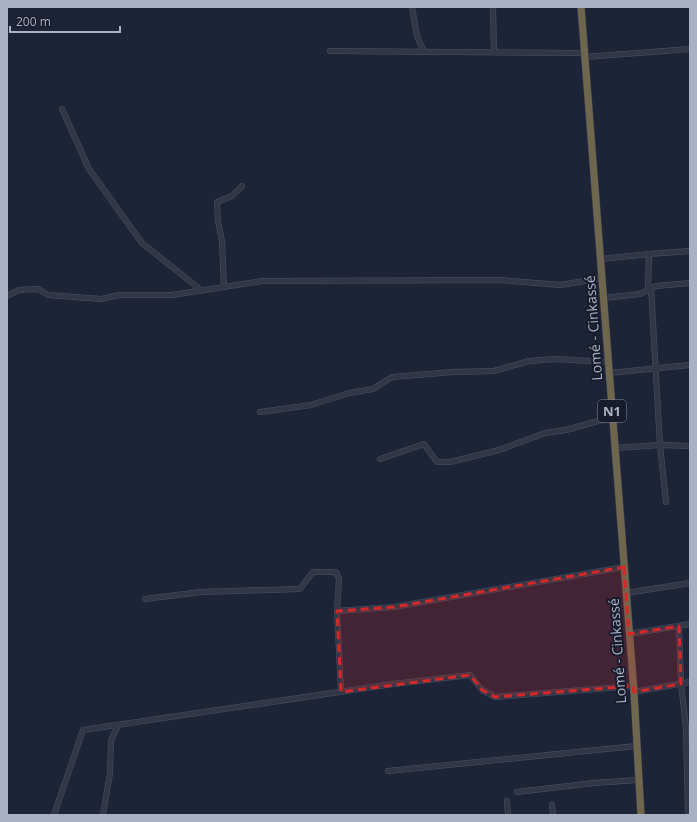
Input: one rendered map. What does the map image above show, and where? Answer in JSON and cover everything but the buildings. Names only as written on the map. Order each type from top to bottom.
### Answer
[{"type":"highway","name":"Lomé - Cinkassé","points":[[581,7],[634,689],[641,815]]},
{"type":"street","points":[[412,7],[417,36],[424,52]]},
{"type":"street","points":[[493,7],[494,52]]},
{"type":"street","points":[[330,51],[494,52],[585,55],[690,49]]},
{"type":"street","points":[[62,109],[89,169],[142,243],[201,290]]},
{"type":"street","points":[[224,287],[222,241],[218,221],[217,202],[232,196],[242,186]]},
{"type":"street","points":[[601,259],[690,251]]},
{"type":"street","points":[[649,254],[649,289],[657,368],[660,445],[666,502]]},
{"type":"street","points":[[7,296],[19,290],[38,289],[48,295],[101,299],[120,295],[172,295],[262,281],[500,280],[561,285],[602,278]]},
{"type":"street","points":[[604,298],[640,294],[656,286],[690,283]]},
{"type":"street","points":[[260,412],[311,405],[348,393],[373,389],[392,378],[453,372],[494,371],[529,361],[556,359],[608,362]]},
{"type":"street","points":[[609,373],[690,366]]},
{"type":"street","points":[[380,460],[424,444],[436,462],[450,462],[499,450],[545,433],[566,430],[613,417]]},
{"type":"street","points":[[615,448],[660,445],[690,446]]},
{"type":"street","points":[[337,612],[394,607],[624,567]]},
{"type":"street","points":[[144,599],[201,592],[300,589],[313,572],[336,572],[339,579],[337,612],[341,692]]},
{"type":"street","points":[[626,593],[690,583]]},
{"type":"street","points":[[629,634],[690,624]]},
{"type":"street","points":[[679,626],[681,684],[686,728],[688,815]]},
{"type":"street","points":[[54,815],[83,730],[470,674],[482,690],[495,697],[634,689],[690,682]]},
{"type":"street","points":[[102,815],[110,773],[111,741],[118,725]]},
{"type":"street","points":[[388,771],[636,746]]},
{"type":"street","points":[[516,792],[594,783],[638,780]]},
{"type":"street","points":[[507,801],[508,815]]},
{"type":"street","points":[[552,805],[553,815]]},
{"type":"highlighted area","points":[[624,567],[629,634],[679,626],[681,684],[634,692],[633,686],[495,697],[482,690],[470,675],[341,692],[337,611],[394,607]]}]
